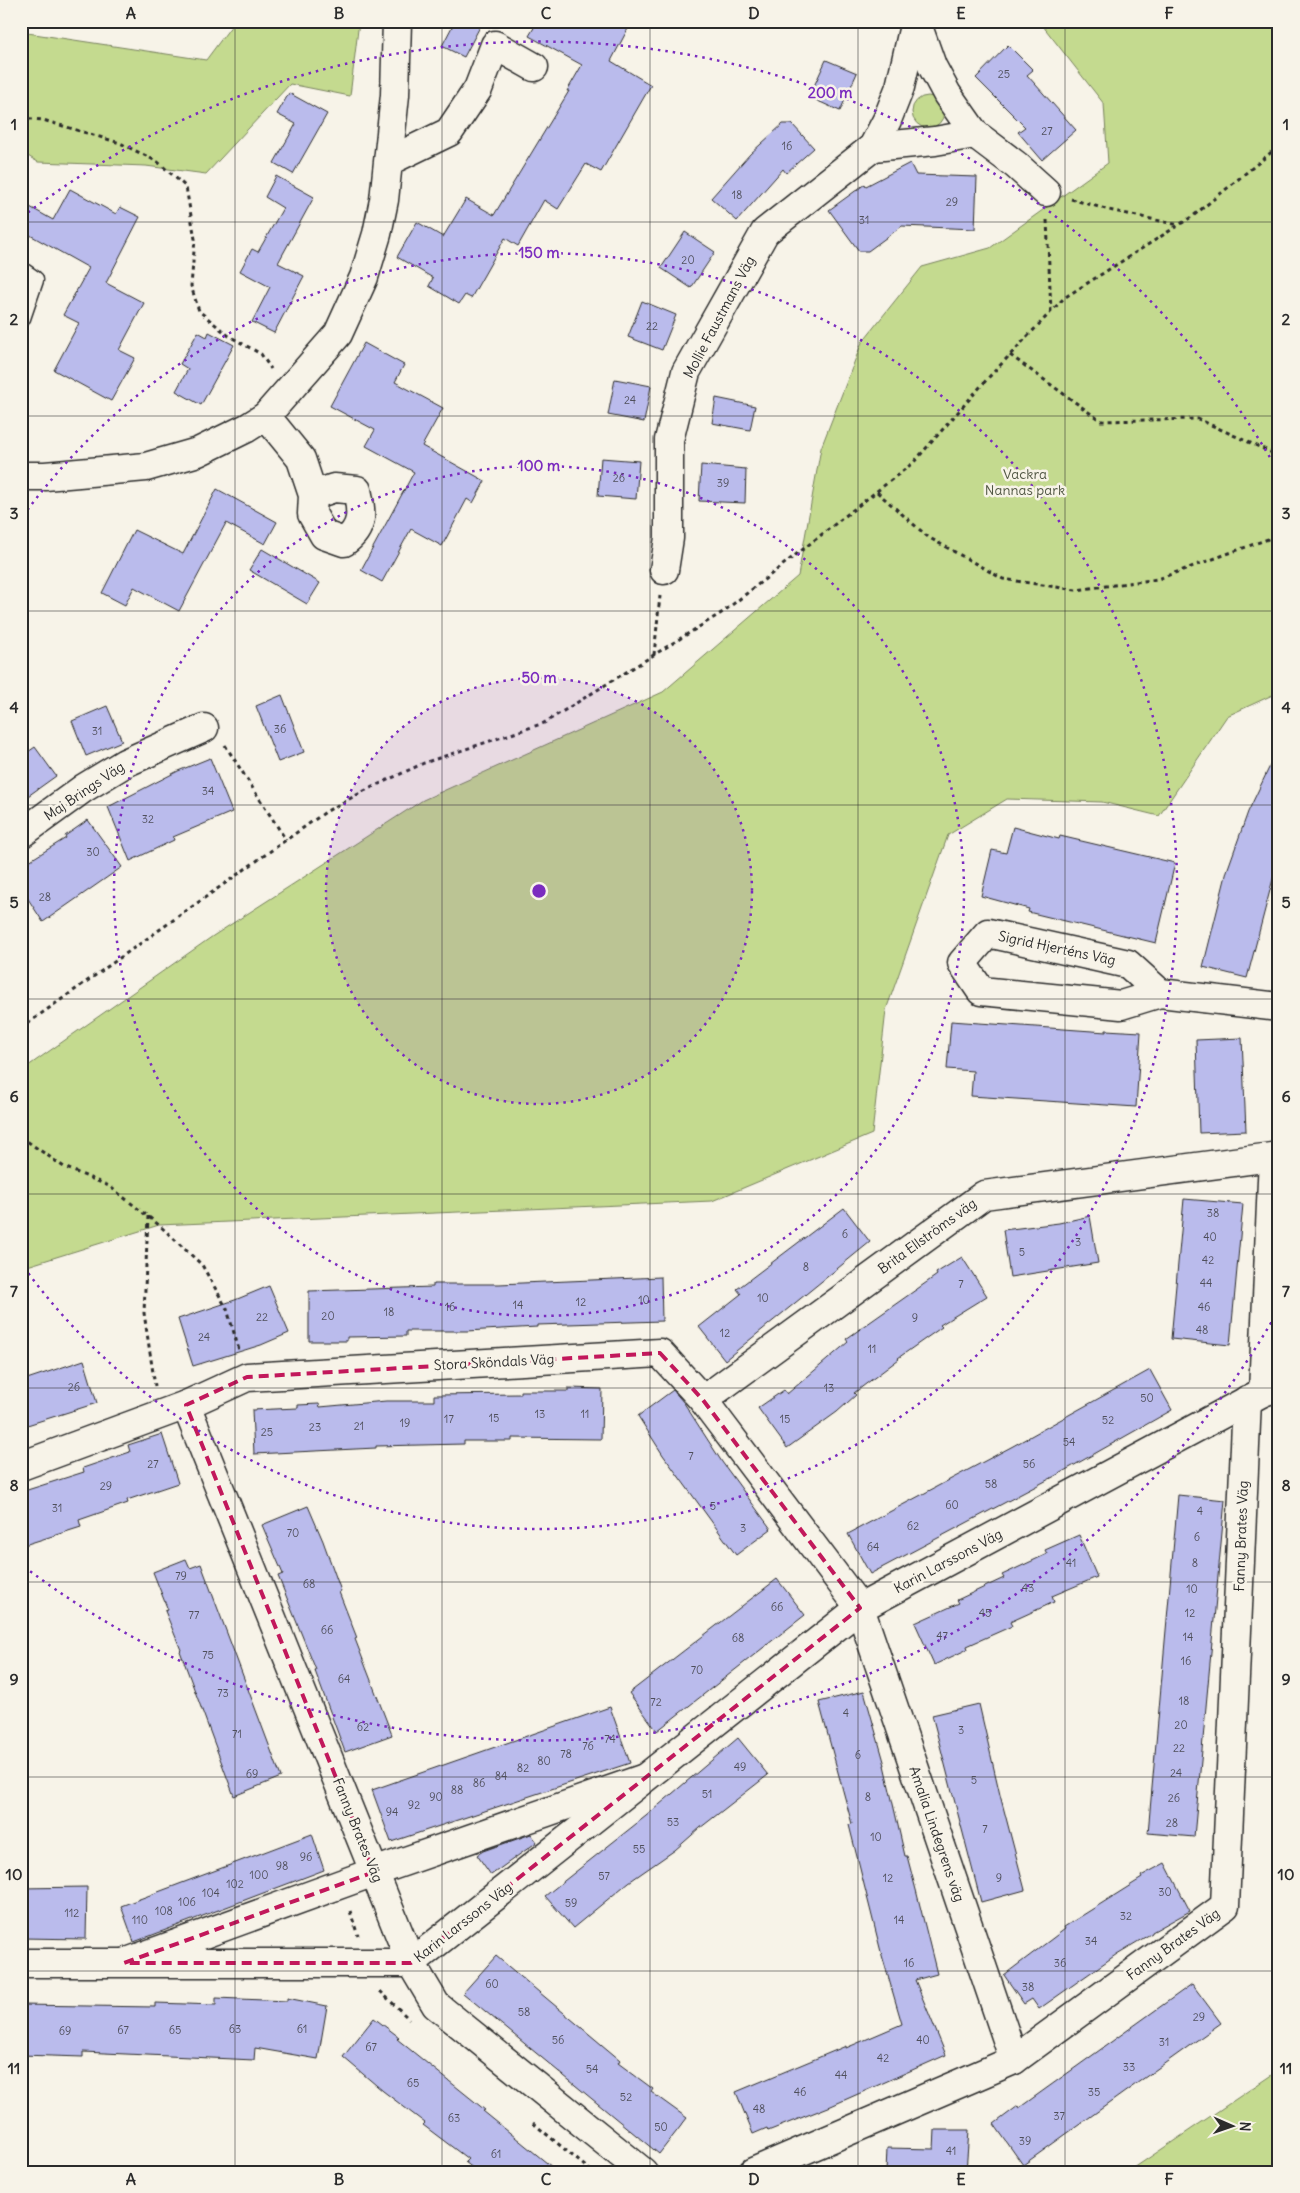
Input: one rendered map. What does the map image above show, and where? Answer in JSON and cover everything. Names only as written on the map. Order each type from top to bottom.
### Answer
[{"type":"street","points":[[21,476],[45,476],[146,467],[198,452],[248,428],[266,416],[338,334],[364,277],[377,234],[389,160],[395,95],[397,21]]},
{"type":"street","name":"Mollie Faustmans Väg","points":[[916,21],[932,66],[947,94],[975,134],[1016,165],[1046,192]]},
{"type":"street","name":"Mollie Faustmans Väg","points":[[664,570],[669,538],[669,440],[686,372],[765,232],[873,147],[887,120],[900,87],[916,21]]},
{"type":"street","points":[[389,160],[449,132],[478,89],[495,45],[534,67]]},
{"type":"street","points":[[873,147],[935,141],[975,134]]},
{"type":"street","points":[[266,416],[301,459],[313,495]]},
{"type":"street","name":"Maj Brings Väg","points":[[21,834],[84,788],[125,763],[204,728]]},
{"type":"street","name":"Sigrid Hjerténs Väg","points":[[1160,993],[1128,964],[988,933],[962,963],[980,991],[1121,1005],[1160,993],[1279,1007]]},
{"type":"street","points":[[1263,1393],[1276,1156]]},
{"type":"street","name":"Brita Ellströms väg","points":[[703,1400],[984,1195],[1276,1156]]},
{"type":"street","name":"Stora Sköndals Väg","points":[[21,1466],[186,1405],[247,1377],[660,1352],[703,1400],[860,1608]]},
{"type":"street","name":"Karin Larssons Väg","points":[[21,1963],[411,1963],[860,1608],[1263,1393]]},
{"type":"street","name":"Fanny Brates Väg","points":[[753,2172],[1014,2060],[1225,1906],[1263,1393]]},
{"type":"street","name":"Fanny Brates Väg","points":[[186,1405],[411,1963],[436,2005],[643,2172]]},
{"type":"street","name":"Amalia Lindegrens väg","points":[[860,1608],[1014,2060]]},
{"type":"street","name":"Karin Larssons Väg","points":[[124,1963],[374,1872],[646,1778]]},
{"type":"lane","points":[[21,271],[34,280],[21,318]]},
{"type":"path","points":[[21,118],[43,120],[120,143],[158,162],[186,187],[195,240],[191,286],[199,311],[229,336],[261,354],[276,376]]},
{"type":"path","points":[[21,1028],[328,811],[364,791],[424,763],[544,723],[723,612],[914,462],[1064,298],[1193,216],[1279,146]]},
{"type":"path","points":[[1051,312],[1046,192],[1109,210],[1180,225]]},
{"type":"path","points":[[1010,355],[1101,421],[1198,419],[1279,456]]},
{"type":"path","points":[[877,492],[928,537],[1003,579],[1076,590],[1158,579],[1279,535]]},
{"type":"path","points":[[654,655],[656,619],[664,570]]},
{"type":"path","points":[[204,728],[223,742],[286,840]]},
{"type":"path","points":[[21,1136],[64,1167],[109,1186],[160,1225],[202,1265],[227,1308],[247,1377]]},
{"type":"highlighted area","points":[[660,1353],[703,1400],[860,1608],[411,1963],[124,1963],[374,1872],[186,1405],[247,1377]]},
{"type":"green space","points":[[235,21],[359,21],[350,96],[290,84],[206,174],[146,166],[38,162],[21,152],[21,32],[206,60]]},
{"type":"green space","name":"Vackra Nannas park","points":[[1039,21],[1279,21],[1279,692],[1227,716],[1159,816],[1102,802],[1007,799],[948,835],[886,1010],[872,1134],[712,1201],[159,1225],[21,1268],[21,1071],[213,936],[423,800],[663,692],[798,576],[821,448],[862,342],[922,267],[990,248],[1108,163],[1104,104]]},
{"type":"green space","points":[[928,96],[934,97],[939,101],[943,106],[943,118],[939,123],[934,127],[928,128],[922,127],[917,123],[913,118],[912,112],[913,106],[917,101],[922,97]]},
{"type":"green space","points":[[1279,2066],[1279,2172],[1128,2172],[1273,2074]]},
{"type":"building","points":[[455,21],[483,21],[464,57],[442,46]]},
{"type":"building","points":[[538,21],[632,21],[611,61],[651,85],[601,172],[586,164],[558,209],[544,200],[518,246],[505,238],[471,298],[465,295],[459,304],[429,286],[433,278],[397,257],[417,222],[443,237],[466,199],[494,215],[569,91],[567,91],[582,65],[529,36]]},
{"type":"building","points":[[1008,45],[1033,70],[1027,75],[1076,130],[1042,160],[1018,132],[1025,127],[976,78]]},
{"type":"building","points":[[826,60],[857,73],[840,111],[809,97]]},
{"type":"building","points":[[289,93],[327,114],[293,174],[274,163],[296,124],[277,114]]},
{"type":"building","points":[[783,124],[792,124],[814,148],[786,173],[783,169],[737,221],[711,198],[750,154]]},
{"type":"building","points":[[910,163],[916,175],[977,177],[975,229],[902,226],[868,251],[859,251],[829,210],[865,184],[866,186]]},
{"type":"building","points":[[276,176],[314,197],[278,263],[304,276],[274,333],[252,322],[270,287],[240,271],[252,249],[258,252],[283,208],[265,197]]},
{"type":"building","points":[[70,189],[116,214],[120,207],[140,217],[106,283],[144,303],[119,350],[135,358],[111,401],[54,370],[79,323],[63,315],[89,268],[21,230],[21,202],[53,220]]},
{"type":"building","points":[[685,232],[715,252],[691,288],[661,268]]},
{"type":"building","points":[[642,301],[676,315],[662,350],[628,337]]},
{"type":"building","points":[[198,332],[207,337],[209,332],[234,345],[201,405],[176,391],[188,369],[180,364]]},
{"type":"building","points":[[364,343],[404,365],[395,382],[443,408],[422,446],[485,481],[473,503],[467,499],[442,546],[411,529],[382,582],[361,570],[414,472],[366,446],[375,430],[330,406]]},
{"type":"building","points":[[615,379],[651,386],[644,422],[608,415]]},
{"type":"building","points":[[716,398],[755,406],[750,430],[712,423]]},
{"type":"building","points":[[601,458],[639,461],[636,499],[598,496]]},
{"type":"building","points":[[701,465],[746,469],[745,503],[699,501]]},
{"type":"building","points":[[217,489],[277,522],[265,544],[226,523],[179,611],[134,587],[125,605],[102,593],[134,530],[183,554]]},
{"type":"building","points":[[262,549],[320,583],[307,604],[249,570]]},
{"type":"building","points":[[282,695],[304,752],[278,762],[256,706]]},
{"type":"building","points":[[107,706],[122,741],[86,756],[72,721]]},
{"type":"building","points":[[35,747],[56,776],[21,801],[21,757]]},
{"type":"building","points":[[1279,747],[1279,856],[1247,978],[1203,967],[1227,871],[1248,812]]},
{"type":"building","points":[[210,758],[232,812],[173,837],[174,840],[130,861],[108,807],[178,771]]},
{"type":"building","points":[[88,820],[122,867],[43,922],[21,888],[21,866],[66,838],[65,836]]},
{"type":"building","points":[[1013,827],[1059,839],[1060,836],[1175,863],[1156,943],[1028,912],[1029,909],[981,896],[992,850],[1006,853]]},
{"type":"building","points":[[951,1021],[1106,1032],[1106,1030],[1141,1032],[1136,1107],[971,1096],[973,1071],[947,1069]]},
{"type":"building","points":[[1242,1038],[1246,1131],[1199,1133],[1196,1040]]},
{"type":"building","points":[[1184,1199],[1243,1204],[1230,1345],[1171,1339]]},
{"type":"building","points":[[844,1208],[870,1242],[725,1360],[699,1327],[741,1294],[737,1289]]},
{"type":"building","points":[[1090,1216],[1098,1263],[1010,1277],[1003,1230],[1059,1223]]},
{"type":"building","points":[[962,1257],[987,1296],[940,1325],[942,1327],[898,1358],[854,1393],[856,1395],[837,1412],[787,1448],[758,1408],[784,1390],[787,1394],[848,1342],[846,1339],[937,1275],[936,1273]]},
{"type":"building","points":[[661,1277],[662,1321],[537,1325],[537,1327],[467,1331],[406,1331],[406,1336],[347,1337],[347,1341],[309,1341],[309,1291],[433,1287],[433,1284],[499,1284]]},
{"type":"building","points":[[269,1286],[289,1333],[261,1345],[193,1366],[178,1319],[235,1300]]},
{"type":"building","points":[[84,1360],[97,1403],[21,1427],[21,1381]]},
{"type":"building","points":[[1150,1370],[1172,1410],[1055,1476],[870,1574],[848,1534]]},
{"type":"building","points":[[568,1388],[602,1389],[601,1439],[512,1438],[512,1441],[464,1441],[464,1444],[376,1446],[376,1448],[254,1454],[252,1410],[298,1408],[298,1405],[319,1404],[320,1407],[386,1401],[434,1401],[434,1395],[521,1394],[521,1391],[568,1391]]},
{"type":"building","points":[[673,1390],[771,1529],[736,1555],[663,1455],[638,1416]]},
{"type":"building","points":[[162,1434],[178,1483],[127,1500],[128,1503],[79,1520],[81,1527],[21,1546],[21,1492],[84,1472],[83,1468],[130,1452],[128,1445]]},
{"type":"building","points":[[1178,1495],[1225,1500],[1194,1837],[1148,1833]]},
{"type":"building","points":[[308,1506],[323,1541],[341,1591],[339,1592],[357,1638],[355,1639],[392,1735],[345,1752],[316,1670],[278,1576],[283,1574],[262,1525]]},
{"type":"building","points":[[1079,1535],[1097,1577],[1052,1596],[1054,1602],[1010,1622],[1012,1626],[967,1646],[968,1649],[934,1665],[915,1623],[959,1603],[957,1600],[1004,1578],[1002,1575],[1047,1554],[1045,1550]]},
{"type":"building","points":[[186,1559],[190,1568],[201,1564],[281,1777],[234,1796],[165,1611],[168,1610],[153,1572]]},
{"type":"building","points":[[777,1579],[805,1615],[657,1731],[629,1693]]},
{"type":"building","points":[[864,1691],[885,1765],[905,1856],[907,1856],[937,1974],[915,1980],[946,2055],[831,2106],[768,2131],[767,2128],[753,2134],[736,2092],[902,2024],[881,1952],[849,1825],[852,1824],[819,1702]]},
{"type":"building","points":[[979,1704],[1025,1890],[981,1902],[932,1715]]},
{"type":"building","points":[[610,1707],[630,1763],[391,1842],[372,1790]]},
{"type":"building","points":[[738,1738],[768,1775],[675,1850],[629,1882],[573,1928],[545,1896],[646,1816]]},
{"type":"building","points":[[312,1834],[324,1870],[134,1942],[121,1906]]},
{"type":"building","points":[[531,1834],[537,1842],[491,1875],[477,1855],[483,1851]]},
{"type":"building","points":[[1165,1863],[1190,1911],[1117,1954],[1039,2009],[1032,1999],[1024,2004],[1004,1975],[1065,1929],[1064,1927],[1142,1878],[1141,1876]]},
{"type":"building","points":[[87,1887],[86,1939],[21,1938],[21,1888]]},
{"type":"building","points":[[496,1956],[620,2060],[618,2063],[653,2089],[651,2092],[687,2118],[659,2154],[463,1993]]},
{"type":"building","points":[[1192,1984],[1221,2023],[1023,2165],[994,2124]]},
{"type":"building","points":[[216,1998],[287,2001],[287,1998],[327,2006],[318,2059],[255,2048],[254,2060],[83,2052],[83,2057],[21,2055],[21,2005],[155,2007],[155,2003],[216,2005]]},
{"type":"building","points":[[374,2018],[558,2172],[478,2172],[465,2162],[468,2159],[423,2125],[425,2123],[343,2057]]},
{"type":"building","points":[[935,2130],[969,2130],[966,2172],[886,2172],[887,2148],[934,2149]]}]
